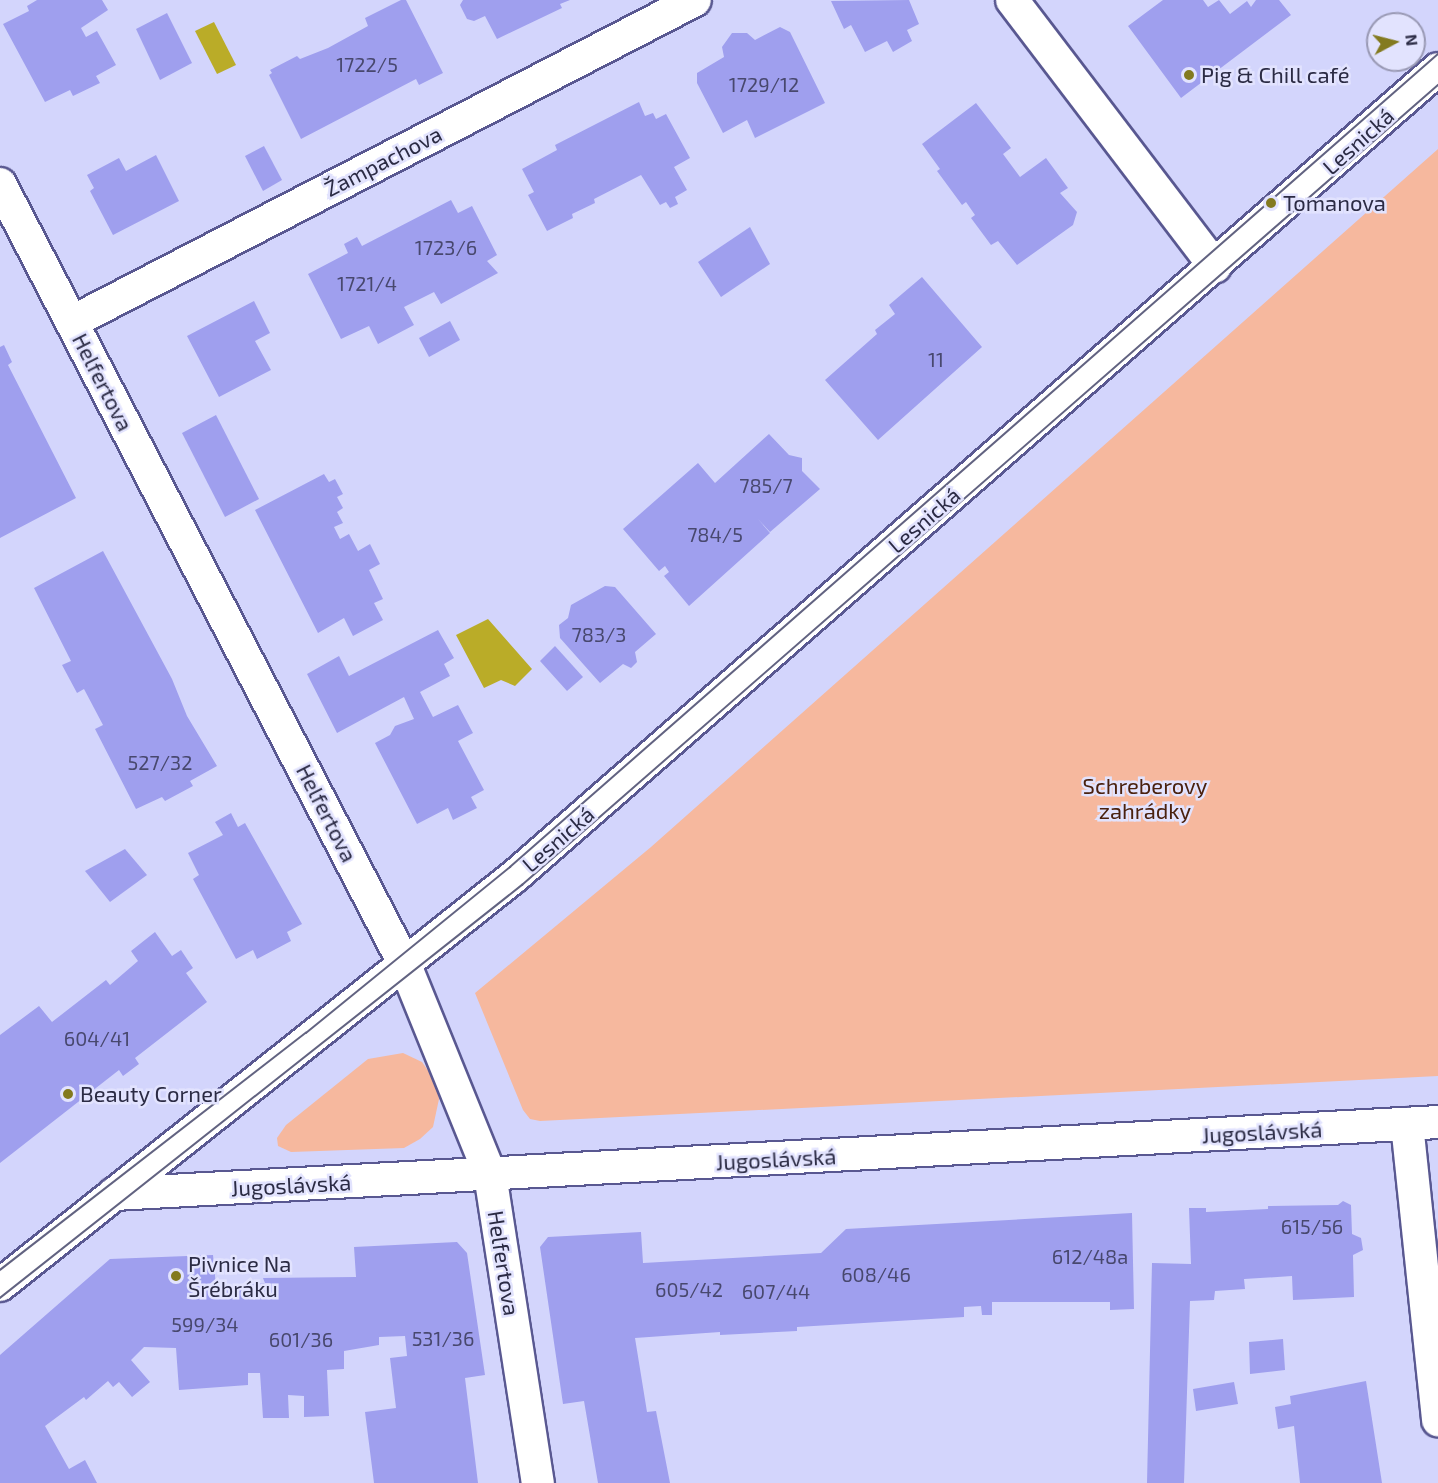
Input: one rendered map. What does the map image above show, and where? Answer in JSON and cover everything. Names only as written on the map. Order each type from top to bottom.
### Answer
[{"type":"street","name":"Žampachova","points":[[72,322],[695,0]]},
{"type":"street","points":[[1012,0],[1215,266]]},
{"type":"street","name":"Lesnická","points":[[405,965],[515,876],[1438,69]]},
{"type":"street","name":"Helfertova","points":[[0,184],[405,965],[490,1174],[538,1483]]},
{"type":"street","points":[[0,1285],[405,965]]},
{"type":"street","name":"Jugoslávská","points":[[114,1194],[1438,1122]]},
{"type":"street","points":[[1407,1124],[1438,1420]]},
{"type":"green space","name":"Schreberovy zahrádky","points":[[1438,149],[1438,1076],[540,1121],[530,1119],[523,1110],[475,993],[651,847]]},
{"type":"green space","points":[[403,1053],[422,1062],[436,1082],[439,1099],[433,1127],[420,1139],[404,1148],[291,1152],[278,1146],[277,1138],[286,1125],[368,1059]]},
{"type":"shaded area","points":[[214,22],[236,65],[217,74],[195,31]]},
{"type":"shaded area","points":[[488,619],[532,669],[515,686],[501,680],[484,688],[456,635]]},
{"type":"building","points":[[37,0],[102,0],[108,10],[81,28],[86,37],[97,31],[116,65],[96,76],[100,83],[73,96],[70,90],[45,102],[3,24],[29,11],[27,6]]},
{"type":"building","points":[[401,0],[406,0],[443,73],[419,85],[416,79],[301,139],[269,75],[272,73],[270,70],[297,56],[300,59],[328,48],[368,26],[365,18]]},
{"type":"building","points":[[463,0],[570,0],[560,4],[562,8],[497,39],[485,16],[474,21],[467,19],[460,5]]},
{"type":"building","points":[[909,0],[919,24],[907,30],[912,41],[893,52],[887,41],[865,52],[851,25],[844,29],[831,1]]},
{"type":"building","points":[[1163,0],[1203,0],[1208,7],[1219,0],[1230,14],[1247,1],[1251,7],[1256,0],[1279,0],[1291,15],[1181,98],[1128,26]]},
{"type":"building","points":[[167,13],[192,63],[160,80],[136,29]]},
{"type":"building","points":[[780,27],[790,32],[825,103],[755,138],[747,120],[723,133],[697,83],[697,73],[724,57],[722,47],[732,33],[747,33],[755,40]]},
{"type":"building","points":[[639,102],[645,116],[653,113],[656,119],[666,114],[690,158],[674,167],[687,190],[675,197],[678,204],[670,208],[666,202],[660,205],[641,175],[594,199],[595,203],[572,214],[573,218],[547,231],[528,195],[534,192],[522,169],[557,150],[555,145]]},
{"type":"building","points":[[976,103],[1011,148],[1003,154],[1020,177],[1046,158],[1068,188],[1060,193],[1077,212],[1073,225],[1017,265],[998,241],[991,245],[971,218],[975,215],[966,202],[962,205],[937,171],[940,169],[922,144]]},
{"type":"building","points":[[264,146],[282,180],[263,191],[245,156]]},
{"type":"building","points":[[156,155],[179,201],[113,235],[90,191],[94,188],[87,175],[119,158],[126,171]]},
{"type":"building","points":[[451,200],[458,213],[472,206],[497,255],[487,261],[498,273],[441,304],[434,292],[404,307],[414,325],[378,344],[369,326],[341,339],[308,274],[348,253],[344,244],[357,237],[362,246]]},
{"type":"building","points":[[750,227],[770,264],[721,297],[698,262]]},
{"type":"building","points":[[922,277],[982,347],[878,440],[825,380],[877,334],[875,330],[895,314],[889,305]]},
{"type":"building","points":[[254,301],[270,333],[255,341],[271,370],[219,397],[187,336]]},
{"type":"building","points":[[450,321],[460,340],[429,357],[419,338]]},
{"type":"building","points":[[4,345],[12,362],[8,365],[76,498],[0,538],[0,347]]},
{"type":"building","points":[[216,415],[259,499],[225,517],[182,433]]},
{"type":"building","points":[[769,434],[789,455],[802,458],[802,471],[820,489],[770,532],[758,519],[770,533],[689,606],[664,576],[669,572],[665,566],[659,571],[623,529],[698,463],[715,483]]},
{"type":"building","points":[[324,474],[329,482],[335,479],[343,494],[337,497],[343,508],[337,512],[343,523],[334,527],[340,539],[349,534],[358,551],[370,544],[380,564],[369,570],[383,599],[374,603],[383,620],[353,636],[344,618],[318,633],[255,510]]},
{"type":"building","points":[[103,551],[172,679],[187,716],[217,766],[190,781],[193,786],[165,801],[162,797],[136,809],[95,729],[103,725],[84,689],[77,693],[62,665],[71,661],[34,588]]},
{"type":"building","points":[[605,586],[615,587],[656,634],[635,652],[637,662],[631,668],[623,664],[600,683],[560,638],[559,625],[568,618],[571,605]]},
{"type":"building","points":[[438,630],[454,658],[444,664],[450,676],[420,692],[433,717],[458,705],[473,733],[458,741],[484,790],[471,797],[477,808],[453,820],[448,808],[417,824],[375,743],[390,735],[395,726],[414,719],[404,697],[337,733],[307,674],[339,656],[349,676]]},
{"type":"building","points":[[555,646],[583,677],[567,691],[540,661]]},
{"type":"building","points":[[231,813],[238,827],[245,823],[302,924],[287,932],[291,941],[257,959],[253,950],[236,959],[193,879],[199,875],[188,853],[223,835],[215,822]]},
{"type":"building","points":[[125,849],[147,875],[110,902],[85,871]]},
{"type":"building","points":[[155,932],[172,956],[181,950],[193,968],[186,973],[207,1002],[135,1058],[139,1064],[123,1076],[119,1070],[0,1163],[0,1035],[39,1006],[52,1022],[106,980],[110,985],[138,961],[131,951]]},
{"type":"building","points":[[1343,1201],[1351,1205],[1352,1234],[1361,1238],[1363,1250],[1353,1255],[1354,1297],[1293,1300],[1292,1276],[1244,1279],[1245,1289],[1215,1291],[1214,1300],[1190,1301],[1184,1483],[1147,1483],[1152,1263],[1191,1264],[1189,1208],[1206,1208],[1206,1212],[1268,1209],[1268,1206],[1338,1205]]},
{"type":"building","points":[[1132,1213],[1134,1309],[1110,1310],[1110,1302],[992,1302],[992,1315],[982,1315],[981,1306],[964,1307],[964,1317],[797,1327],[797,1331],[720,1335],[720,1332],[635,1338],[647,1412],[656,1411],[670,1483],[598,1483],[584,1401],[563,1404],[540,1247],[548,1237],[641,1232],[643,1263],[821,1253],[846,1229]]},
{"type":"building","points":[[457,1242],[467,1253],[485,1375],[465,1378],[478,1483],[374,1483],[365,1412],[396,1408],[390,1358],[407,1356],[405,1336],[379,1337],[379,1345],[344,1351],[344,1369],[327,1370],[329,1416],[304,1417],[304,1396],[288,1395],[289,1418],[263,1418],[260,1373],[248,1373],[248,1385],[179,1390],[176,1348],[144,1347],[131,1360],[150,1382],[132,1397],[119,1382],[113,1387],[108,1381],[86,1400],[84,1397],[45,1426],[69,1469],[85,1460],[97,1483],[0,1483],[0,1355],[110,1259],[213,1255],[216,1286],[265,1283],[263,1278],[356,1277],[354,1247]]},
{"type":"building","points":[[1283,1339],[1285,1370],[1250,1374],[1249,1342]]},
{"type":"building","points":[[1366,1381],[1382,1483],[1300,1483],[1294,1426],[1278,1429],[1275,1407],[1291,1404],[1290,1396]]},
{"type":"building","points":[[1234,1382],[1238,1404],[1196,1411],[1193,1389]]},
{"type":"tram line","points":[[0,1270],[306,1033],[510,867],[1438,54]]},
{"type":"tram line","points":[[0,1298],[522,885],[1438,85]]},
{"type":"place","name":"Pig & Chill café","points":[[1189,75]]},
{"type":"place","name":"Tomanova","points":[[1271,203]]},
{"type":"place","name":"Beauty Corner","points":[[68,1094]]},
{"type":"place","name":"Pivnice Na Šrébráku","points":[[176,1276]]}]
